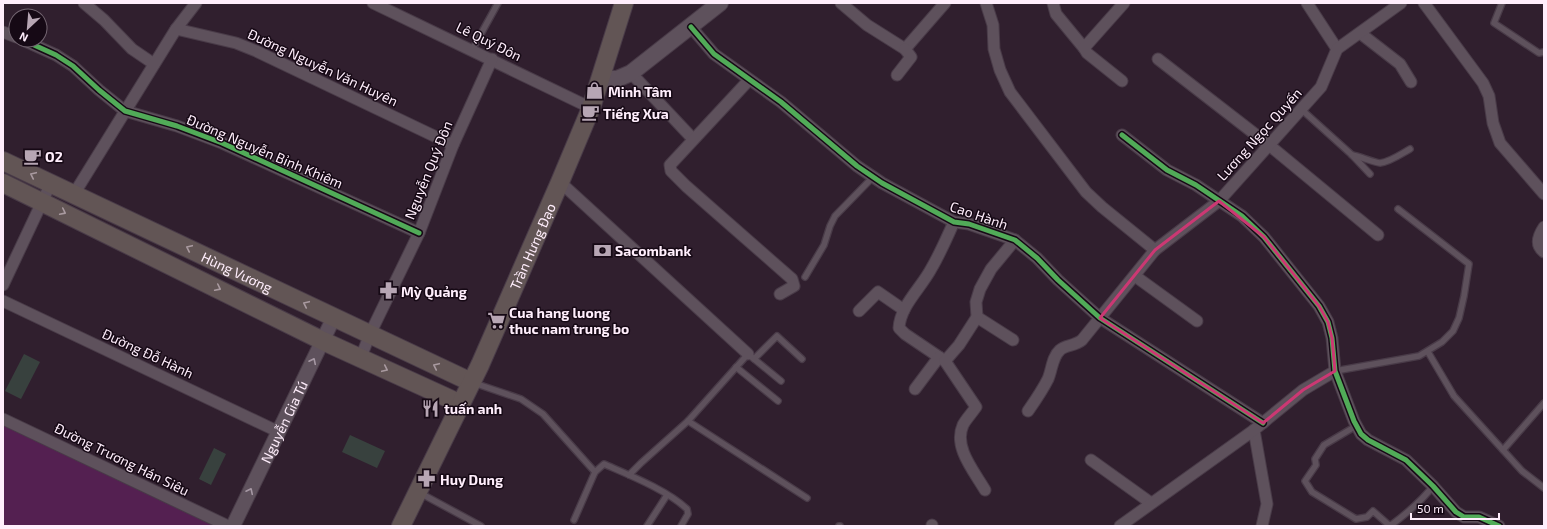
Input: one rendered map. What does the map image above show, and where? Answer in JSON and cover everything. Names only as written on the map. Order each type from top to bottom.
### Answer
[{"type":"main road","name":"Trần Hưng Đạo","points":[[401,526],[472,382],[560,182],[591,108],[624,3]]},
{"type":"main road","points":[[601,79],[618,78],[631,73],[720,3]]},
{"type":"main road","name":"Hùng Vương","points":[[3,161],[472,382]]},
{"type":"main road","name":"Hùng Vương","points":[[3,184],[323,341],[361,357],[461,404]]},
{"type":"street","points":[[84,3],[104,20],[132,49],[154,64]]},
{"type":"street","points":[[74,194],[176,29],[196,3]]},
{"type":"street","name":"Lê Quý Đôn","points":[[373,3],[591,108]]},
{"type":"street","points":[[841,3],[867,25],[905,49],[911,57],[897,75]]},
{"type":"street","points":[[905,49],[945,3]]},
{"type":"street","points":[[986,3],[993,25],[994,49],[1000,70],[1010,92],[1086,192],[1102,207],[1156,250]]},
{"type":"street","points":[[1053,3],[1056,14],[1087,53],[1122,81]]},
{"type":"street","points":[[1084,48],[1124,3]]},
{"type":"street","points":[[1307,3],[1337,49],[1401,3]]},
{"type":"street","points":[[1424,3],[1483,83],[1489,96],[1493,123],[1500,143],[1544,194]]},
{"type":"street","name":"Cao Hành","points":[[691,27],[714,54],[748,80],[781,102],[857,166],[873,177],[954,222],[969,224],[1015,240],[1037,258],[1058,280],[1100,318],[1258,426]]},
{"type":"street","name":"Đường Nguyễn Văn Huyên","points":[[176,29],[236,43],[256,51],[453,145]]},
{"type":"street","points":[[1360,33],[1400,64],[1411,82]]},
{"type":"street","name":"Đường Nguyễn Bỉnh Khiêm","points":[[41,48],[56,55],[73,66],[99,90],[126,111],[177,126],[222,143],[419,233]]},
{"type":"street","name":"Lương Ngọc Quyến","points":[[1028,411],[1044,387],[1060,349],[1078,344],[1156,250],[1219,201],[1321,87],[1337,49]]},
{"type":"street","points":[[1158,59],[1269,145],[1378,235]]},
{"type":"street","name":"Nguyễn Quý Đôn","points":[[361,357],[370,334],[419,233],[453,145],[492,60]]},
{"type":"street","points":[[631,73],[693,139]]},
{"type":"street","points":[[748,80],[670,165],[671,171],[686,186],[792,279],[794,286],[780,294]]},
{"type":"street","points":[[1122,134],[1167,170],[1196,185],[1242,216],[1264,237],[1319,306],[1328,322],[1332,338],[1335,371],[1356,426],[1361,434],[1368,440],[1406,460],[1433,486],[1456,512],[1464,517],[1479,517],[1499,526]]},
{"type":"street","points":[[560,182],[751,357]]},
{"type":"street","points":[[3,285],[51,184]]},
{"type":"street","points":[[954,222],[932,269],[904,310],[899,323],[899,328],[905,334],[942,359],[976,407],[963,425],[960,438],[963,454],[985,490]]},
{"type":"street","points":[[1544,227],[1538,242],[1539,247],[1544,252]]},
{"type":"street","points":[[915,389],[965,336],[977,318],[976,302],[980,289],[991,269],[1015,240]]},
{"type":"street","points":[[1135,276],[1197,321]]},
{"type":"street","points":[[860,311],[878,292],[904,310]]},
{"type":"street","name":"Đường Đỗ Hành","points":[[3,301],[279,432]]},
{"type":"street","name":"Nguyễn Gia Tú","points":[[233,526],[334,317]]},
{"type":"street","points":[[977,318],[1013,340]]},
{"type":"street","points":[[1120,526],[1258,426],[1303,390],[1335,371]]},
{"type":"street","name":"Đường Trương Hán Siêu","points":[[3,418],[228,526]]},
{"type":"street","points":[[1258,426],[1266,504],[1262,526]]},
{"type":"street","points":[[1091,460],[1151,503]]},
{"type":"lane","points":[[472,50],[498,3]]},
{"type":"lane","points":[[1502,3],[1494,23],[1539,53],[1544,52]]},
{"type":"lane","points":[[1301,109],[1352,155],[1370,174]]},
{"type":"lane","points":[[1352,155],[1380,163],[1410,149]]},
{"type":"lane","points":[[805,277],[824,245],[830,226],[836,216],[873,177]]},
{"type":"lane","points":[[1335,371],[1419,356],[1428,352],[1442,342],[1453,331],[1459,318],[1469,264],[1398,209]]},
{"type":"lane","points":[[629,475],[688,421],[736,367],[777,336],[802,359]]},
{"type":"lane","points":[[1428,352],[1454,396],[1522,471],[1544,488]]},
{"type":"lane","points":[[751,357],[781,381]]},
{"type":"lane","points":[[736,367],[778,401]]},
{"type":"lane","points":[[472,382],[521,399],[542,414],[595,472]]},
{"type":"lane","points":[[1503,450],[1544,403]]},
{"type":"lane","points":[[688,421],[807,498]]},
{"type":"lane","points":[[1356,426],[1324,445],[1315,459],[1316,465],[1305,481],[1312,492],[1356,519],[1367,517],[1373,511],[1390,526],[1424,498],[1433,486]]},
{"type":"lane","points":[[574,520],[595,472],[604,464],[629,475],[681,504],[687,509],[688,514],[681,526]]},
{"type":"lane","points":[[418,492],[481,526]]},
{"type":"lane","points":[[647,526],[667,495]]},
{"type":"highlighted area","points":[[1219,201],[1264,237],[1319,306],[1328,322],[1332,338],[1335,371],[1303,390],[1263,423],[1100,318],[1155,250]]},
{"type":"shaded area","points":[[3,423],[220,526],[3,526]]},
{"type":"building","points":[[24,354],[40,362],[21,399],[5,391]]},
{"type":"building","points":[[350,435],[385,451],[377,468],[342,452]]},
{"type":"building","points":[[214,448],[226,454],[211,485],[199,479]]},
{"type":"cycle path","points":[[691,27],[714,54],[781,102],[857,166],[882,183],[954,222],[969,224],[1015,240],[1037,258],[1058,280],[1100,318],[1263,423]]},
{"type":"cycle path","points":[[41,48],[56,55],[73,66],[125,111],[177,126],[222,143],[419,233]]},
{"type":"cycle path","points":[[1122,135],[1167,170],[1196,185],[1242,216],[1264,237],[1319,306],[1328,322],[1332,338],[1335,371],[1354,421],[1361,434],[1368,440],[1406,460],[1433,486],[1456,512],[1464,517],[1479,517],[1499,526]]},
{"type":"place","name":"Minh Tâm","points":[[595,91]]},
{"type":"place","name":"Tiếng Xưa","points":[[590,113]]},
{"type":"place","name":"O2","points":[[32,156]]},
{"type":"place","name":"Sacombank","points":[[602,250]]},
{"type":"place","name":"Mỳ Quảng","points":[[388,291]]},
{"type":"place","name":"Cua hang luong thuc nam trung bo","points":[[496,320]]},
{"type":"place","name":"tuấn anh","points":[[431,408]]},
{"type":"place","name":"Huy Dung","points":[[427,479]]}]
